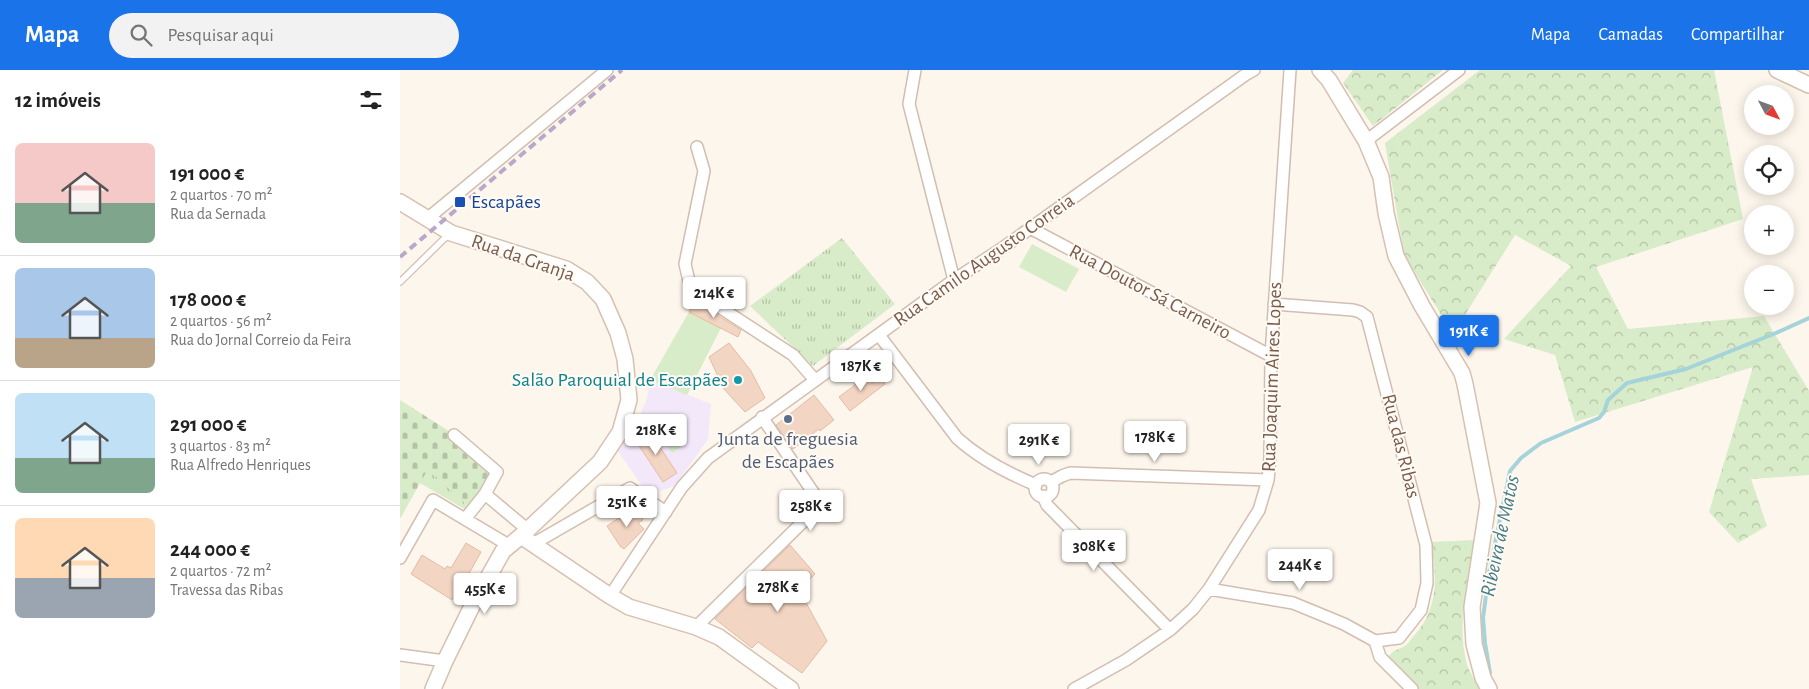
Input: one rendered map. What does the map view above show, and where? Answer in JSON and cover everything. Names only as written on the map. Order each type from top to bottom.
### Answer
[{"type":"street","points":[[427,219],[607,70]]},
{"type":"street","points":[[915,70],[909,104],[954,280]]},
{"type":"street","name":"Rua Camilo Augusto Correia","points":[[610,596],[682,487],[708,458],[762,417],[954,280],[1254,70]]},
{"type":"street","name":"Rua Joaquim Aires Lopes","points":[[1078,688],[1126,660],[1170,630],[1193,609],[1209,589],[1259,510],[1268,480],[1270,459],[1271,356],[1290,70]]},
{"type":"street","points":[[1320,70],[1329,80],[1366,141],[1381,177],[1386,213],[1396,256],[1422,306],[1462,373],[1488,503],[1472,607],[1474,644],[1483,678],[1489,689]]},
{"type":"street","points":[[1366,141],[1458,70]]},
{"type":"street","points":[[1777,70],[1809,85]]},
{"type":"street","points":[[697,148],[704,171],[685,264],[688,281],[701,295],[792,355],[815,380]]},
{"type":"street","name":"Rua da Granja","points":[[400,202],[451,232],[566,269],[587,282],[603,299],[618,333],[625,359],[629,400],[620,432],[600,462],[523,539],[503,551],[472,606],[445,661],[438,687]]},
{"type":"street","name":"Rua Doutor Sá Carneiro","points":[[1030,228],[1271,356]]},
{"type":"street","name":"Rua das Ribas","points":[[1274,304],[1352,310],[1360,312],[1367,317],[1426,546],[1427,584],[1421,610],[1399,638],[1374,640]]},
{"type":"street","points":[[879,335],[957,438],[969,450],[1007,473],[1036,485]]},
{"type":"street","points":[[696,627],[821,504],[762,417]]},
{"type":"street","points":[[454,435],[497,472],[485,494],[465,519]]},
{"type":"street","points":[[1051,482],[1070,474],[1268,480]]},
{"type":"street","points":[[1043,496],[1051,493],[1053,488],[1051,482],[1044,479],[1038,481],[1036,492],[1043,496],[1047,505],[1170,630]]},
{"type":"street","points":[[523,539],[630,488],[666,512]]},
{"type":"street","points":[[485,494],[523,539]]},
{"type":"street","points":[[400,558],[433,500],[465,519],[523,539],[629,608],[696,627],[719,637],[791,689]]},
{"type":"street","points":[[1209,589],[1293,603],[1344,624],[1374,640],[1380,657],[1412,689]]},
{"type":"street","points":[[400,656],[445,661]]},
{"type":"lane","points":[[400,282],[451,232]]},
{"type":"shaded area","points":[[650,380],[711,404],[708,439],[675,486],[657,492],[645,490],[618,451],[641,413],[647,398]]},
{"type":"green space","points":[[1353,70],[1443,70],[1373,126],[1343,83]]},
{"type":"green space","points":[[1480,70],[1714,70],[1743,219],[1596,267],[1628,329],[1764,316],[1809,391],[1809,475],[1751,479],[1767,526],[1738,543],[1709,512],[1753,367],[1575,422],[1555,355],[1504,339],[1571,266],[1515,235],[1453,334],[1404,255],[1385,143]]},
{"type":"green space","points":[[842,238],[895,304],[813,366],[750,306]]},
{"type":"green space","points":[[1032,244],[1079,269],[1066,292],[1019,267]]},
{"type":"green space","points":[[689,312],[721,328],[687,395],[650,380]]},
{"type":"green space","points":[[400,400],[449,431],[493,478],[469,507],[428,469],[400,519]]},
{"type":"green space","points":[[670,414],[688,442],[672,453],[653,425]]},
{"type":"green space","points":[[428,468],[469,507],[466,510],[420,483]]},
{"type":"green space","points":[[1475,540],[1464,600],[1463,632],[1467,664],[1479,689],[1418,689],[1391,662],[1389,656],[1407,644],[1428,615],[1432,604],[1435,580],[1431,542]]},
{"type":"building","points":[[695,301],[741,330],[738,337],[689,312]]},
{"type":"building","name":"Salão Paroquial de Escapães","points":[[729,343],[751,371],[765,398],[745,412],[724,389],[709,357]]},
{"type":"building","points":[[867,376],[872,383],[880,377],[885,384],[850,411],[839,397]]},
{"type":"building","points":[[814,395],[834,420],[793,449],[776,425]]},
{"type":"building","points":[[648,429],[677,473],[663,482],[634,438]]},
{"type":"building","points":[[635,507],[643,520],[638,523],[644,529],[624,549],[607,526]]},
{"type":"building","points":[[466,543],[481,552],[462,586],[468,589],[463,599],[455,594],[452,600],[411,574],[422,555],[445,569],[447,566],[451,568]]},
{"type":"building","points":[[790,545],[815,574],[799,590],[827,641],[802,673],[758,642],[752,648],[715,619]]},
{"type":"waterway","name":"Ribeira de Matos","points":[[1490,673],[1483,618],[1489,573],[1510,471],[1521,458],[1541,443],[1599,418],[1604,412],[1608,400],[1627,383],[1686,369],[1809,318]]},
{"type":"railway","points":[[400,257],[622,70]]},
{"type":"place","name":"Escapães","points":[[460,202]]},
{"type":"place","name":"Salão Paroquial de Escapães","points":[[738,380]]},
{"type":"place","name":"Junta de freguesia de Escapães","points":[[788,419]]}]
